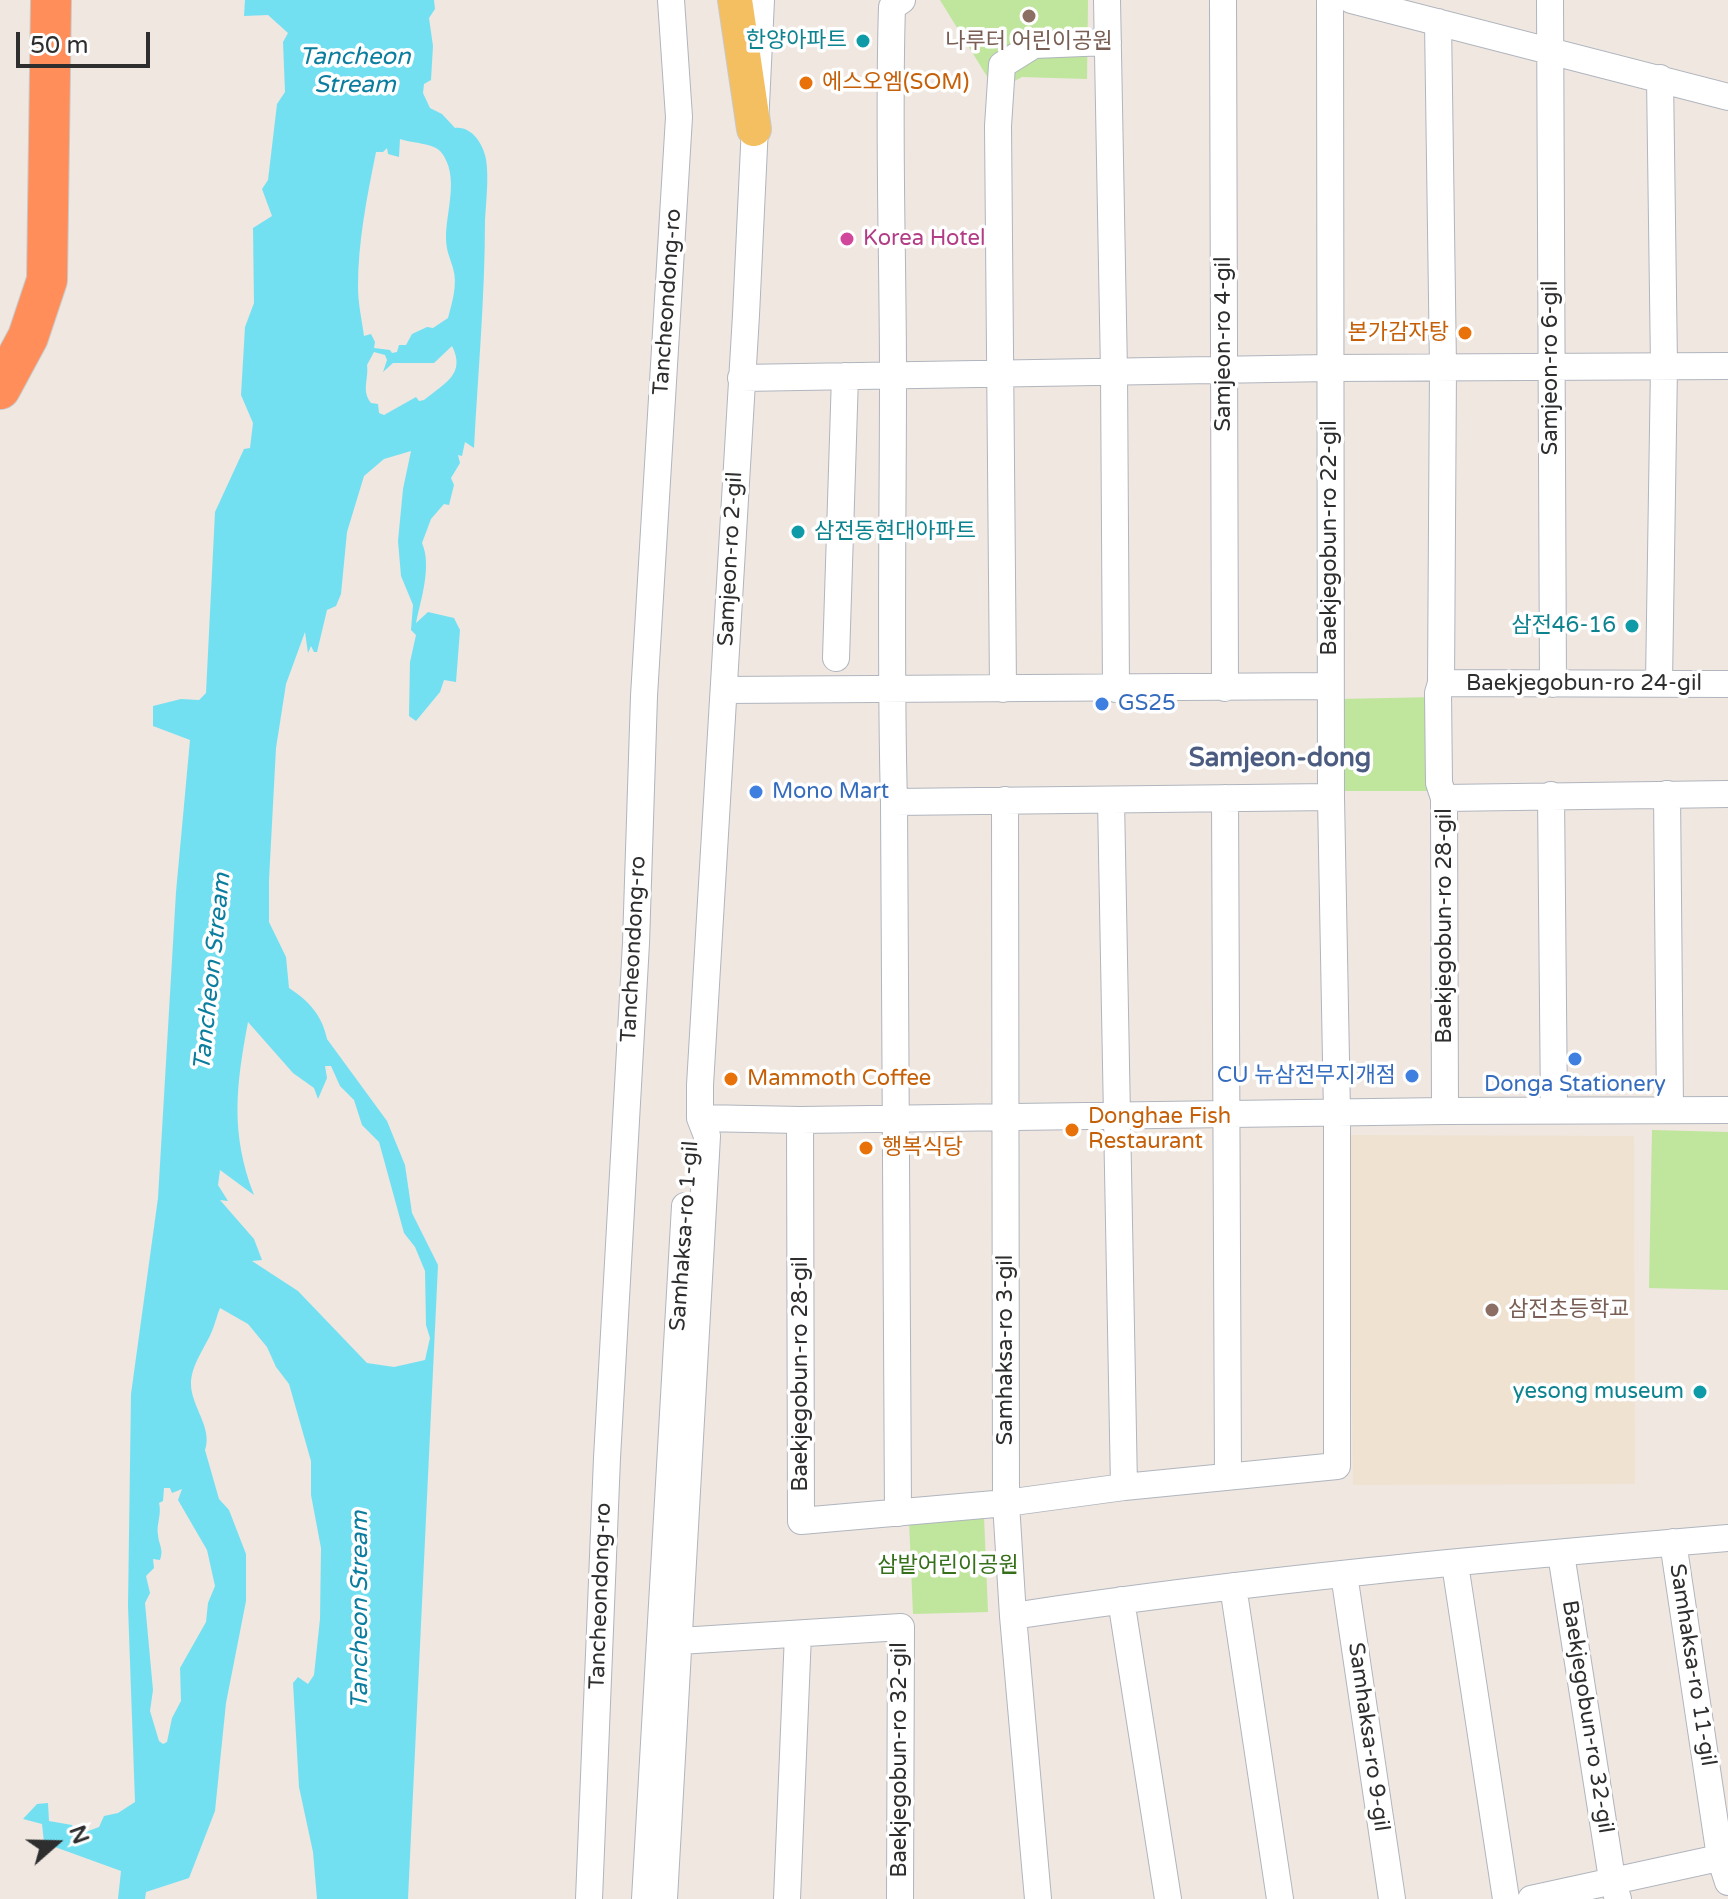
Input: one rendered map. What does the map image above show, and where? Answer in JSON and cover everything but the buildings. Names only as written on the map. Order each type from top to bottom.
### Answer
[{"type":"highway","points":[[0,389],[28,337],[47,280],[51,0]]},
{"type":"main road","points":[[735,0],[754,129]]},
{"type":"street","name":"Tancheondong-ro","points":[[589,1899],[607,1458],[636,943],[644,696],[679,117],[671,0]]},
{"type":"street","name":"Samjeon-ro 2-gil","points":[[700,1118],[761,0]]},
{"type":"street","points":[[759,37],[775,0]]},
{"type":"street","points":[[902,0],[892,7],[889,76],[893,375],[890,688],[894,802],[898,1513],[1337,1466],[1337,1113],[1330,686]]},
{"type":"street","points":[[1107,0],[1116,689]]},
{"type":"street","name":"Samjeon-ro 4-gil","points":[[1223,0],[1225,688]]},
{"type":"street","name":"Baekjegobun-ro 22-gil","points":[[724,690],[1330,686],[1330,0]]},
{"type":"street","points":[[1351,0],[1728,97]]},
{"type":"street","name":"Samjeon-ro 6-gil","points":[[1550,0],[1553,684]]},
{"type":"street","points":[[1438,22],[1443,367],[1441,683],[1438,693],[1439,783],[1444,798]]},
{"type":"street","points":[[1003,689],[998,126],[1002,65],[1034,45],[1108,42]]},
{"type":"street","points":[[1659,682],[1664,366],[1660,78]]},
{"type":"street","points":[[741,378],[1225,369],[1728,366]]},
{"type":"street","points":[[836,658],[845,376]]},
{"type":"street","name":"Baekjegobun-ro 24-gil","points":[[1441,683],[1728,684]]},
{"type":"street","points":[[1667,794],[1670,1109]]},
{"type":"street","name":"Baekjegobun-ro 28-gil","points":[[1445,1111],[1444,798],[1728,794]]},
{"type":"street","points":[[1551,795],[1554,1110]]},
{"type":"street","points":[[894,802],[1331,797]]},
{"type":"street","points":[[1225,798],[1228,1476]]},
{"type":"street","name":"Samhaksa-ro 3-gil","points":[[1005,800],[1006,1503],[1038,1899]]},
{"type":"street","points":[[1111,800],[1124,1487]]},
{"type":"street","points":[[700,1118],[800,1120],[1728,1110]]},
{"type":"street","name":"Samhaksa-ro 1-gil","points":[[645,1899],[669,1642],[707,1136],[700,1118]]},
{"type":"street","name":"Baekjegobun-ro 28-gil","points":[[800,1120],[801,1521],[898,1513]]},
{"type":"street","points":[[1013,1616],[1233,1586],[1728,1538]]},
{"type":"street","name":"Samhaksa-ro 11-gil","points":[[1673,1542],[1725,1865]]},
{"type":"street","name":"Baekjegobun-ro 32-gil","points":[[1561,1554],[1615,1889]]},
{"type":"street","points":[[1455,1564],[1506,1899]]},
{"type":"street","name":"Samhaksa-ro 9-gil","points":[[1344,1574],[1392,1899]]},
{"type":"street","points":[[1233,1586],[1280,1899]]},
{"type":"street","points":[[1121,1600],[1168,1899]]},
{"type":"street","name":"Baekjegobun-ro 32-gil","points":[[669,1642],[901,1627],[900,1899]]},
{"type":"street","points":[[787,1899],[798,1634]]},
{"type":"street","name":"Samhaksa-ro 1-gil","points":[[664,1899],[669,1642]]},
{"type":"street","points":[[1531,1899],[1615,1889],[1725,1865]]},
{"type":"shaded area","name":"삼전초등학교","points":[[1348,1135],[1634,1136],[1635,1484],[1353,1485]]},
{"type":"green space","points":[[940,0],[1088,0],[1087,79],[1022,77],[996,91]]},
{"type":"green space","points":[[1437,697],[1437,791],[1342,791],[1338,699]]},
{"type":"green space","points":[[1652,1130],[1728,1132],[1728,1290],[1649,1288]]},
{"type":"green space","name":"삼밭어린이공원","points":[[984,1517],[988,1612],[913,1614],[909,1520]]},
{"type":"water","name":"Tancheon Stream","points":[[245,0],[434,0],[435,9],[429,18],[433,46],[431,80],[424,84],[423,93],[430,108],[442,114],[455,128],[466,130],[475,137],[487,166],[483,306],[474,448],[465,442],[462,456],[458,455],[460,463],[451,478],[454,485],[449,505],[444,504],[431,519],[422,543],[426,572],[416,623],[428,612],[454,618],[460,630],[456,682],[444,680],[440,692],[416,721],[409,716],[410,662],[416,635],[411,630],[413,605],[401,576],[398,541],[403,489],[411,451],[384,459],[364,476],[347,532],[341,594],[336,606],[327,610],[317,652],[311,646],[308,653],[305,632],[286,684],[276,748],[269,880],[269,922],[286,957],[289,988],[314,1009],[327,1039],[387,1121],[405,1165],[412,1213],[438,1265],[408,1899],[317,1899],[313,1852],[299,1787],[293,1683],[298,1677],[308,1684],[314,1675],[320,1619],[321,1548],[311,1495],[311,1461],[289,1384],[276,1367],[267,1347],[248,1324],[220,1308],[196,1363],[191,1384],[204,1425],[205,1450],[219,1499],[229,1510],[246,1554],[246,1601],[226,1703],[215,1811],[189,1878],[146,1892],[145,1899],[118,1899],[121,1871],[44,1843],[42,1824],[23,1819],[37,1804],[48,1803],[49,1821],[72,1825],[75,1831],[83,1833],[99,1827],[104,1816],[118,1813],[135,1802],[128,1606],[131,1394],[158,1198],[176,892],[190,740],[153,726],[153,706],[181,699],[199,700],[206,693],[215,512],[244,449],[250,448],[253,423],[241,395],[245,327],[254,303],[253,228],[272,216],[262,189],[268,180],[277,104],[285,92],[283,42],[288,33],[268,15],[244,16]],"holes":[[[400,139],[438,149],[447,161],[451,194],[446,242],[455,287],[448,318],[433,328],[427,327],[412,334],[406,345],[399,345],[397,352],[392,353],[374,348],[371,334],[364,336],[358,270],[376,152],[387,148],[388,154],[399,157]],[[452,346],[456,356],[455,371],[446,383],[424,400],[419,401],[416,397],[384,415],[379,413],[378,404],[371,403],[368,398],[367,365],[374,352],[385,355],[387,360],[383,372],[393,363],[434,363]],[[248,1022],[293,1073],[314,1088],[318,1099],[327,1078],[325,1066],[331,1066],[340,1086],[354,1100],[362,1125],[379,1142],[404,1233],[415,1247],[425,1271],[426,1325],[430,1338],[425,1360],[394,1367],[367,1363],[298,1291],[252,1261],[262,1260],[254,1239],[220,1200],[228,1201],[218,1185],[220,1170],[254,1195],[238,1130],[238,1089]],[[164,1488],[170,1488],[172,1493],[182,1489],[178,1500],[207,1550],[215,1586],[208,1603],[206,1622],[180,1668],[181,1701],[172,1718],[167,1742],[163,1744],[159,1741],[150,1711],[153,1690],[145,1603],[150,1593],[146,1576],[154,1568],[153,1559],[160,1560],[161,1556],[159,1503],[163,1501]]]},
{"type":"place","name":"나루터 어린이공원","points":[[1029,16]]},
{"type":"place","name":"한양아파트","points":[[863,41]]},
{"type":"place","name":"에스오엠(SOM)","points":[[806,83]]},
{"type":"place","name":"Korea Hotel","points":[[847,239]]},
{"type":"place","name":"본가감자탕","points":[[1465,333]]},
{"type":"place","name":"삼전동현대아파트","points":[[798,532]]},
{"type":"place","name":"삼전46-16","points":[[1632,626]]},
{"type":"place","name":"GS25","points":[[1102,704]]},
{"type":"place","name":"Mono Mart","points":[[756,792]]},
{"type":"place","name":"Donga Stationery","points":[[1575,1059]]},
{"type":"place","name":"CU 뉴삼전무지개점","points":[[1412,1076]]},
{"type":"place","name":"Mammoth Coffee","points":[[731,1079]]},
{"type":"place","name":"Donghae Fish Restaurant","points":[[1072,1130]]},
{"type":"place","name":"행복식당","points":[[866,1148]]},
{"type":"place","name":"삼전초등학교","points":[[1492,1310]]},
{"type":"place","name":"yesong museum","points":[[1700,1392]]},
{"type":"district","name":"Samjeon-dong","points":[[1280,759]]}]
